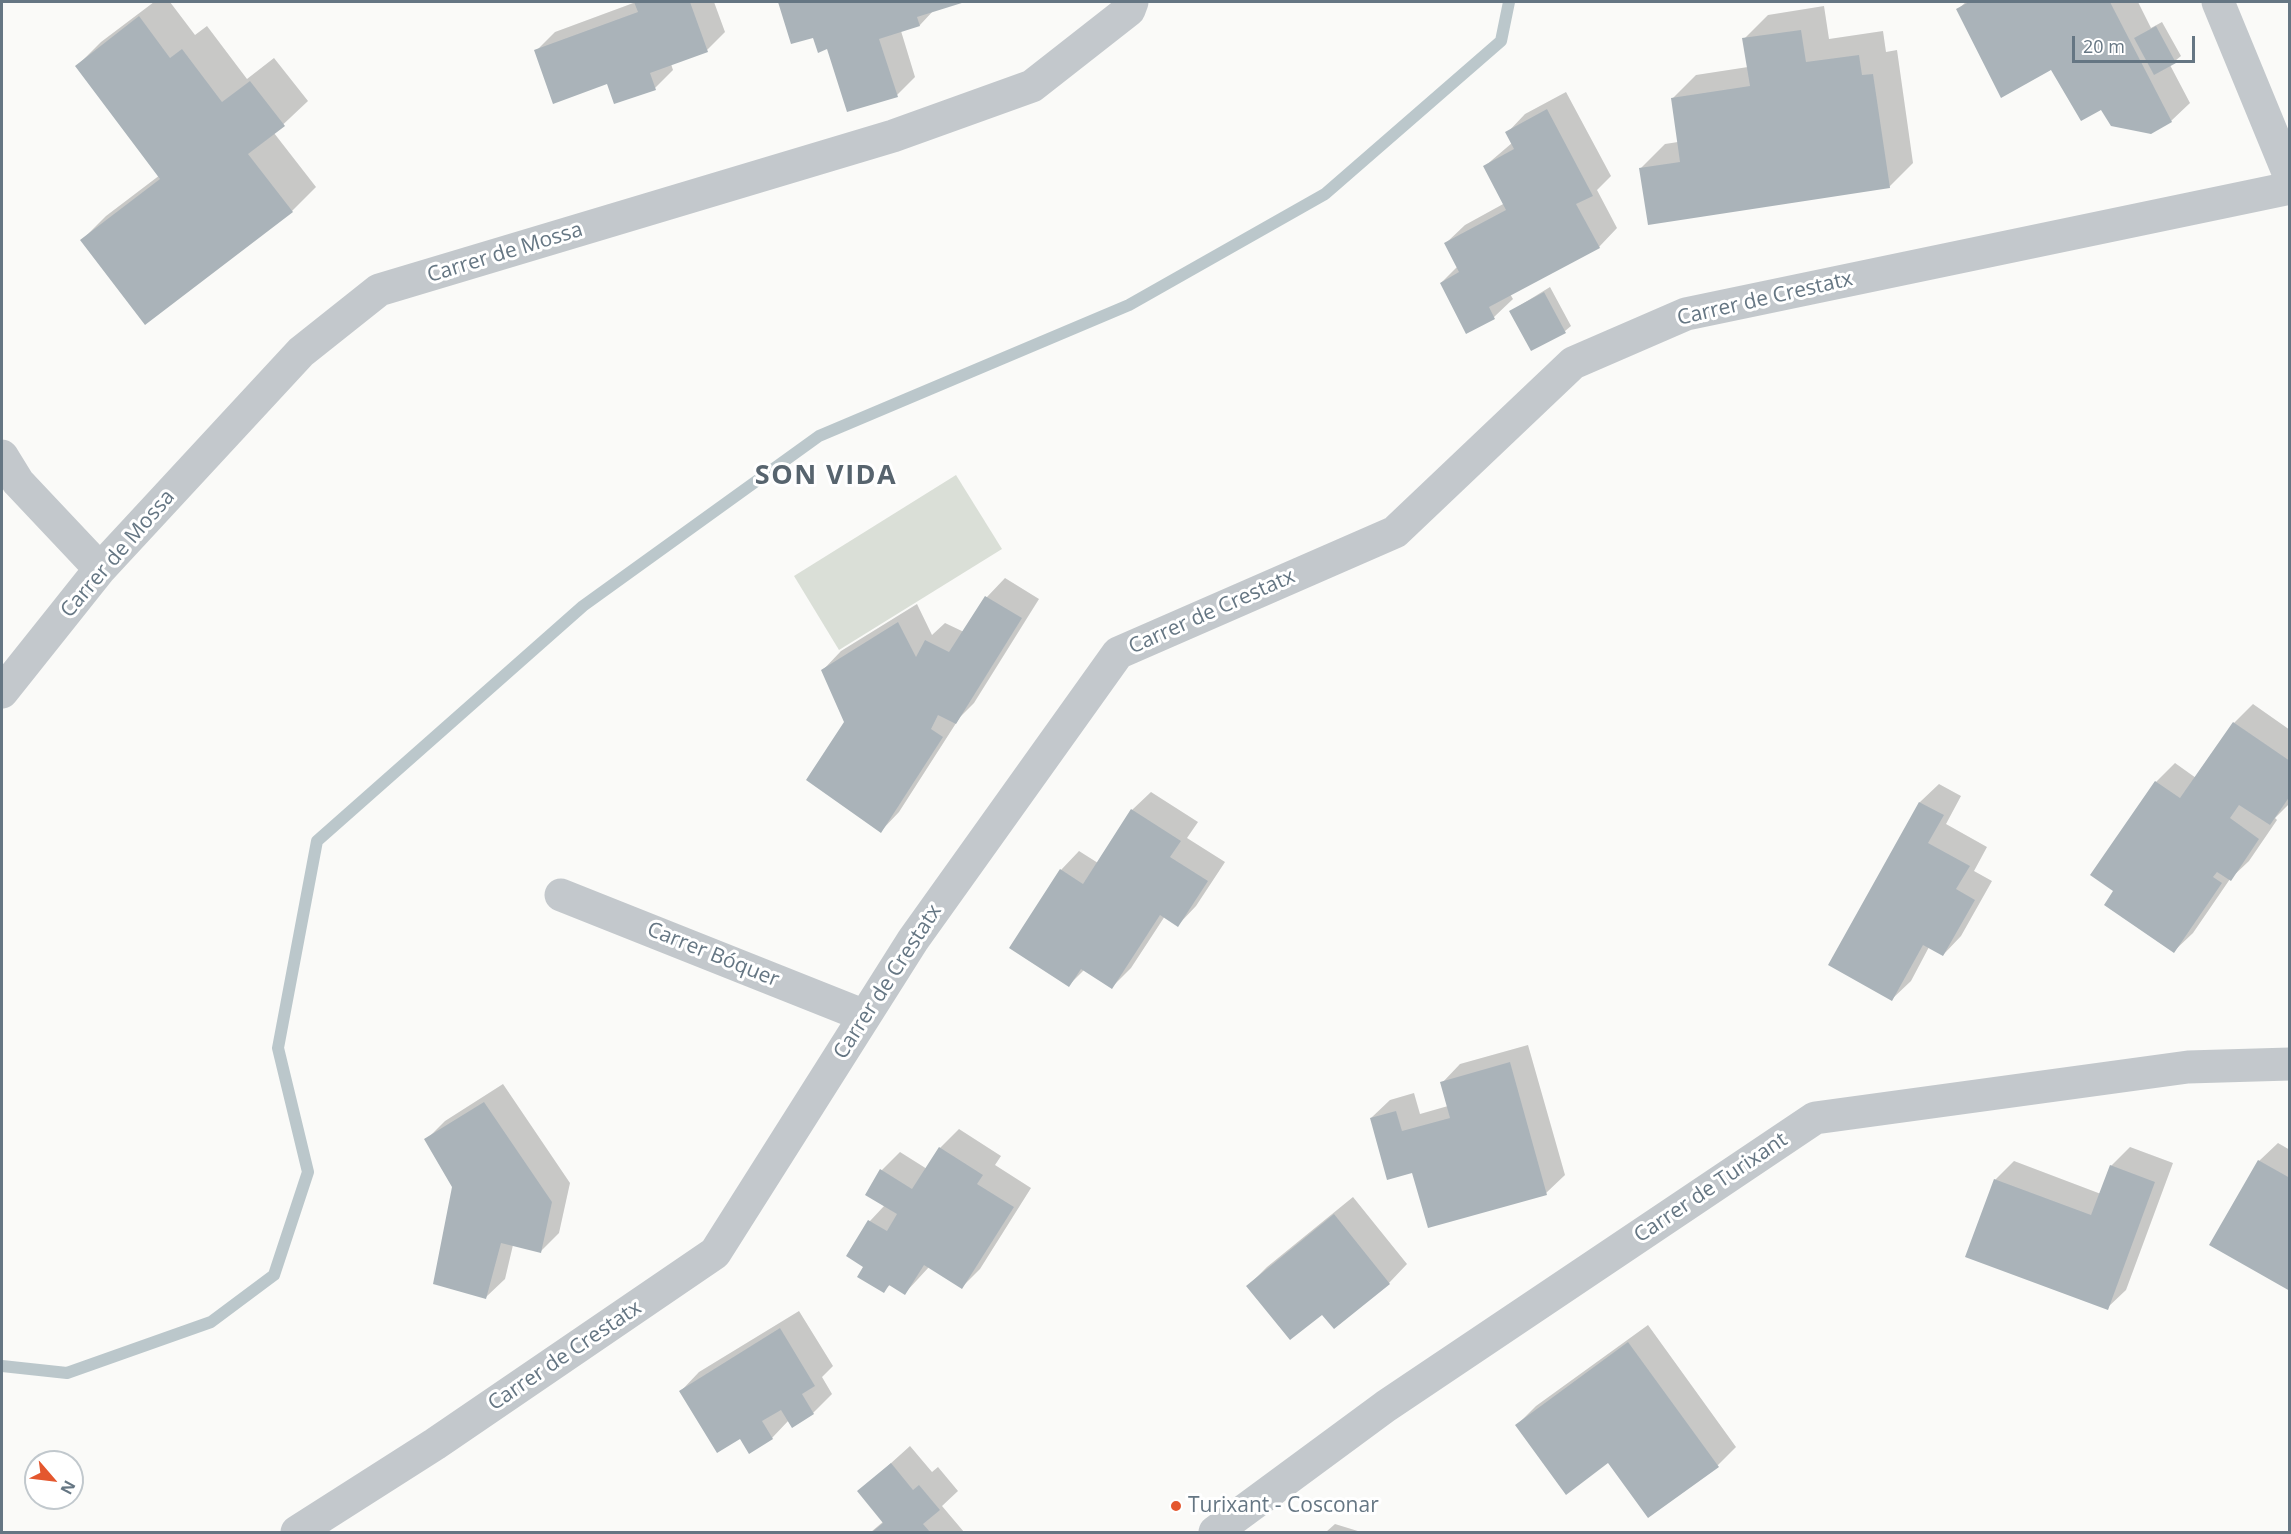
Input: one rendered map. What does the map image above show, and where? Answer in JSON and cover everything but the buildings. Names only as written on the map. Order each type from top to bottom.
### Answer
[{"type":"street","name":"Carrer de Mossa","points":[[2,692],[100,569],[301,352],[379,290],[893,136],[1032,86],[1129,10],[1132,2]]},
{"type":"street","points":[[2218,2],[2289,177]]},
{"type":"street","name":"Carrer de Crestatx","points":[[297,1533],[435,1444],[715,1253],[913,940],[1118,653],[1395,532],[1573,363],[1686,314],[2289,188]]},
{"type":"street","points":[[2,456],[18,482],[100,569]]},
{"type":"street","name":"Carrer Bóquer","points":[[561,895],[865,1016]]},
{"type":"street","name":"Carrer de Turixant","points":[[1215,1533],[1386,1406],[1815,1118],[2188,1068],[2289,1064]]},
{"type":"shaded area","points":[[956,475],[1002,549],[839,650],[794,576]]},
{"type":"waterway","points":[[2,1366],[67,1373],[211,1322],[274,1275],[308,1172],[278,1048],[317,841],[583,606],[819,436],[1129,305],[1325,194],[1501,41],[1509,2]]},
{"type":"place","name":"Turixant - Cosconar","points":[[1176,1506]]},
{"type":"district","name":"SON VIDA","points":[[826,476]]}]
